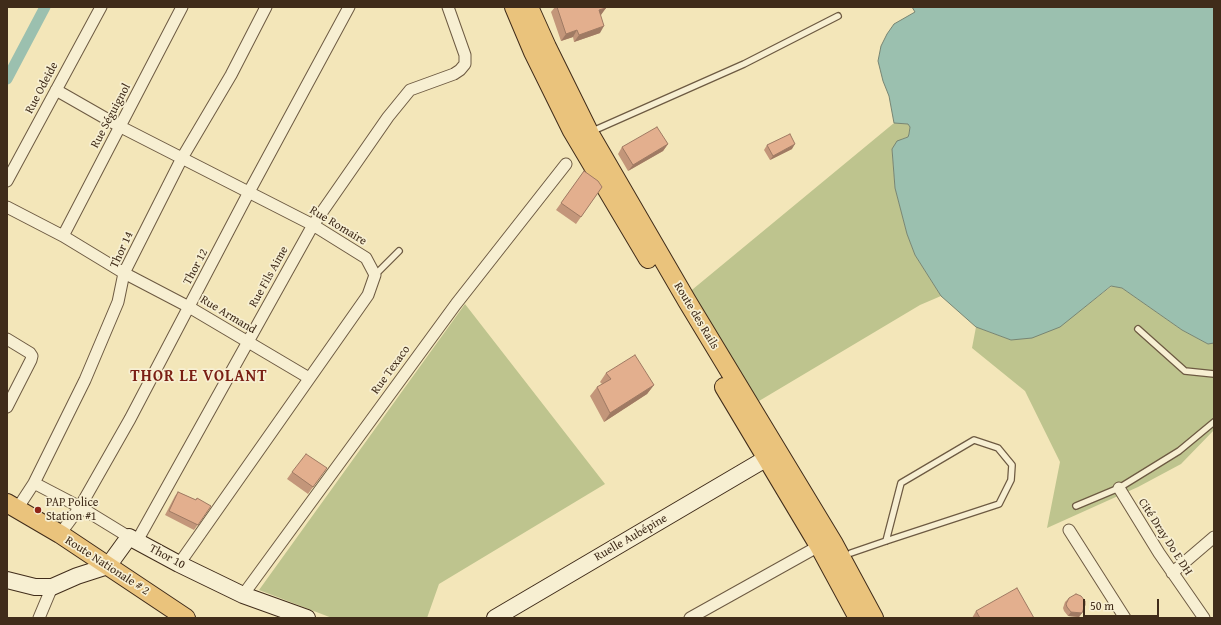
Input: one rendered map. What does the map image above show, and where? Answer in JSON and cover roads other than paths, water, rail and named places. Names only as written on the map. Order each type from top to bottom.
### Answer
[{"type":"main road","name":"Route des Rails","points":[[514,7],[533,52],[572,131],[820,546],[860,618]]},
{"type":"main road","name":"Route des Rails","points":[[529,7],[546,47],[590,134],[687,301],[834,544],[860,618]]},
{"type":"main road","name":"Route Nationale # 2","points":[[12,506],[60,534],[186,618]]},
{"type":"street","name":"Rue Odeide","points":[[7,181],[101,7]]},
{"type":"street","name":"Rue Séguignol","points":[[63,236],[182,7]]},
{"type":"street","name":"Thor 14","points":[[12,506],[34,483],[85,380],[118,302],[124,273],[182,158],[231,74],[266,7]]},
{"type":"street","name":"Thor 12","points":[[60,534],[80,507],[130,419],[249,192],[349,7]]},
{"type":"street","name":"Rue Fils Aime","points":[[133,539],[248,342],[313,226],[392,112],[410,90],[454,74],[465,64],[465,55],[448,7]]},
{"type":"street","name":"Rue Romaire","points":[[56,90],[120,126],[313,226],[366,258],[375,275]]},
{"type":"street","name":"Rue Texaco","points":[[243,596],[452,310],[566,164]]},
{"type":"street","name":"Rue Armand","points":[[7,206],[63,236],[124,273],[189,307],[309,378]]},
{"type":"street","points":[[179,564],[368,295],[375,275]]},
{"type":"street","points":[[7,339],[30,353],[32,356],[7,407]]},
{"type":"street","name":"Ruelle Aubépine","points":[[495,618],[767,458]]},
{"type":"street","name":"Thor 10","points":[[34,483],[80,507],[133,539],[179,564],[243,596],[307,618]]},
{"type":"street","name":"Cité Dray Do E DH","points":[[1119,488],[1172,573],[1204,618]]},
{"type":"street","points":[[1069,530],[1125,618]]},
{"type":"street","points":[[1172,573],[1214,537]]},
{"type":"street","points":[[7,580],[35,587],[52,588],[77,576],[108,566],[133,539]]},
{"type":"street","points":[[690,618],[820,546]]},
{"type":"street","points":[[39,618],[52,588]]},
{"type":"lane","points":[[595,130],[744,64],[838,16]]},
{"type":"lane","points":[[375,275],[399,251]]},
{"type":"lane","points":[[1138,329],[1185,371],[1214,374]]},
{"type":"lane","points":[[1076,506],[1119,488],[1179,451],[1214,422]]},
{"type":"lane","points":[[851,553],[999,504],[1011,480],[1012,465],[998,448],[974,440],[907,479],[901,483],[886,541]]},
{"type":"waterway","points":[[7,79],[45,7]]},
{"type":"place","name":"PAP Police Station #1","points":[[38,510]]},
{"type":"district","name":"THOR LE VOLANT","points":[[199,377]]}]
